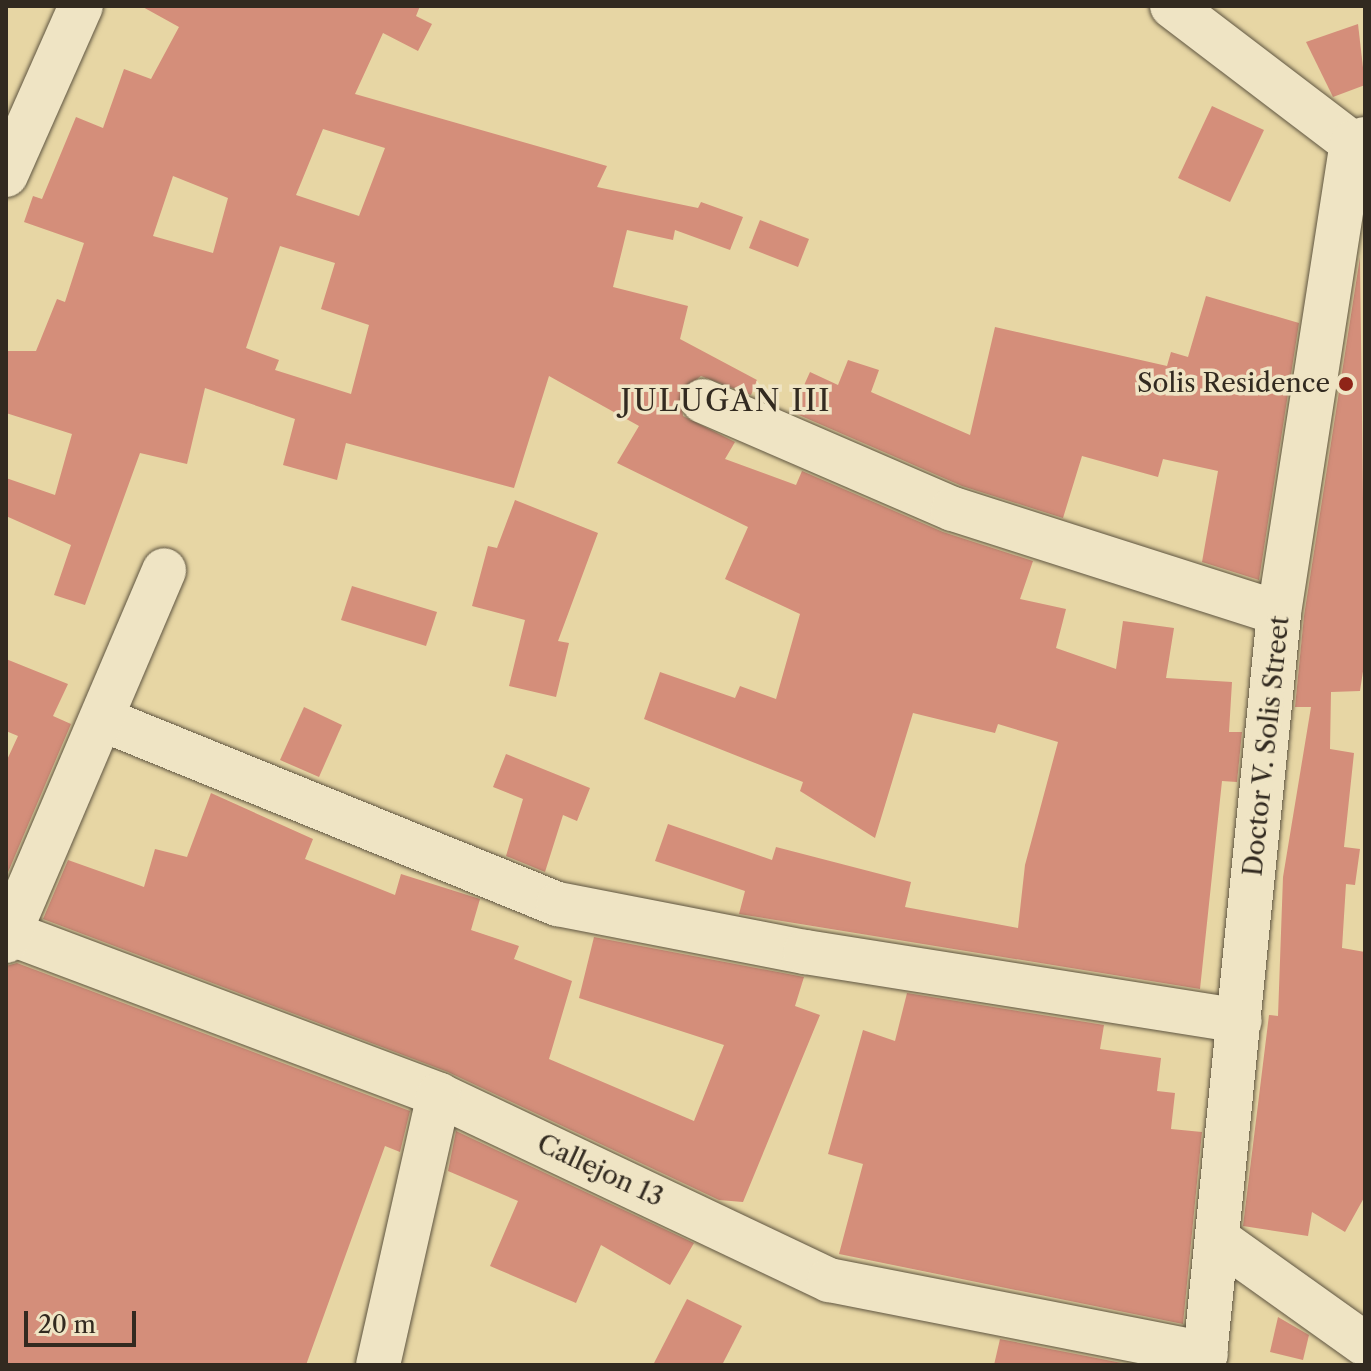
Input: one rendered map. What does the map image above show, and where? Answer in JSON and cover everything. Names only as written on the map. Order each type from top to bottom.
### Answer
[{"type":"street","points":[[6,175],[81,6]]},
{"type":"street","points":[[1172,6],[1358,141]]},
{"type":"street","name":"Doctor V. Solis Street","points":[[1205,1359],[1279,613],[1358,141]]},
{"type":"street","points":[[703,401],[953,509],[1279,613]]},
{"type":"street","points":[[8,937],[104,720],[164,570]]},
{"type":"street","points":[[104,720],[558,904],[805,952],[1240,1021]]},
{"type":"street","name":"Callejon 13","points":[[8,937],[439,1095],[829,1280],[1205,1359]]},
{"type":"street","points":[[378,1365],[439,1095]]},
{"type":"street","points":[[1219,1240],[1365,1344]]},
{"type":"building","points":[[141,6],[420,6],[416,16],[432,24],[418,51],[383,33],[355,94],[607,166],[597,187],[698,208],[701,202],[743,217],[730,250],[675,230],[673,240],[627,230],[613,287],[688,306],[680,339],[757,380],[751,395],[701,376],[680,392],[683,416],[735,442],[725,459],[796,485],[802,471],[943,532],[1033,561],[1020,599],[1066,609],[1056,648],[1116,669],[1123,621],[1174,628],[1166,678],[1232,682],[1229,732],[1242,732],[1237,782],[1222,781],[1200,989],[739,914],[745,891],[655,861],[668,824],[772,860],[776,847],[911,882],[905,907],[1018,928],[1025,865],[1058,742],[998,724],[995,733],[913,713],[875,838],[800,791],[803,782],[644,719],[660,672],[735,698],[740,686],[776,699],[800,614],[725,579],[748,527],[617,463],[639,426],[549,376],[514,488],[346,443],[337,480],[283,465],[295,419],[205,388],[187,464],[140,453],[85,605],[54,595],[71,545],[6,516],[6,478],[55,495],[72,434],[6,413],[6,351],[36,351],[57,299],[65,302],[84,243],[24,222],[33,196],[42,199],[76,117],[103,128],[124,69],[151,79],[179,27]],"holes":[[[323,129],[385,148],[359,216],[296,195]],[[173,176],[228,198],[213,253],[153,236]],[[280,246],[335,263],[321,309],[369,325],[351,394],[275,370],[279,360],[246,348]]]},
{"type":"building","points":[[1358,24],[1365,85],[1333,97],[1306,42]]},
{"type":"building","points":[[1212,106],[1264,130],[1230,202],[1178,178]]},
{"type":"building","points":[[760,220],[809,239],[798,267],[749,248]]},
{"type":"building","points":[[1360,257],[1365,658],[1360,691],[1331,692],[1330,749],[1354,753],[1344,847],[1360,849],[1355,885],[1346,884],[1342,948],[1365,952],[1365,1196],[1345,1232],[1312,1212],[1308,1236],[1243,1226],[1269,1015],[1278,1016],[1283,877],[1311,707],[1295,707],[1304,616]]},
{"type":"building","points":[[1206,296],[1299,323],[1259,580],[1202,562],[1218,471],[1163,459],[1158,477],[1082,456],[1063,518],[962,486],[792,412],[810,372],[838,385],[848,360],[879,370],[871,392],[970,435],[995,327],[1167,366],[1171,352],[1188,357]]},
{"type":"building","points":[[515,500],[598,533],[558,641],[569,643],[556,697],[509,686],[525,620],[472,606],[488,546],[497,548]]},
{"type":"building","points":[[352,586],[437,612],[426,646],[341,620]]},
{"type":"building","points":[[6,659],[68,684],[53,716],[71,724],[6,877],[6,762],[18,736],[6,731]]},
{"type":"building","points":[[304,707],[342,725],[319,777],[280,760]]},
{"type":"building","points":[[506,754],[590,788],[577,821],[563,815],[545,872],[506,856],[523,799],[493,787]]},
{"type":"building","points":[[211,793],[313,839],[305,859],[395,895],[401,874],[480,899],[471,930],[519,946],[514,959],[572,981],[549,1059],[694,1121],[724,1045],[579,998],[594,937],[804,977],[795,1006],[820,1015],[743,1202],[719,1200],[448,1072],[43,919],[68,860],[144,887],[155,849],[187,857]]},
{"type":"building","points":[[17,963],[410,1111],[400,1152],[385,1146],[306,1365],[6,1365],[6,966]]},
{"type":"building","points":[[907,993],[1104,1025],[1100,1049],[1161,1058],[1157,1091],[1175,1093],[1171,1129],[1202,1132],[1183,1324],[839,1254],[863,1164],[828,1154],[863,1030],[895,1041]]},
{"type":"building","points":[[456,1131],[694,1243],[670,1285],[601,1245],[576,1303],[490,1266],[518,1201],[448,1171]]},
{"type":"building","points":[[687,1299],[742,1326],[722,1365],[653,1365]]},
{"type":"building","points":[[1278,1317],[1309,1335],[1303,1360],[1270,1352]]},
{"type":"building","points":[[1000,1339],[1132,1365],[994,1365]]},
{"type":"place","name":"Solis Residence","points":[[1346,384]]},
{"type":"district","name":"JULUGAN III","points":[[726,401]]}]
